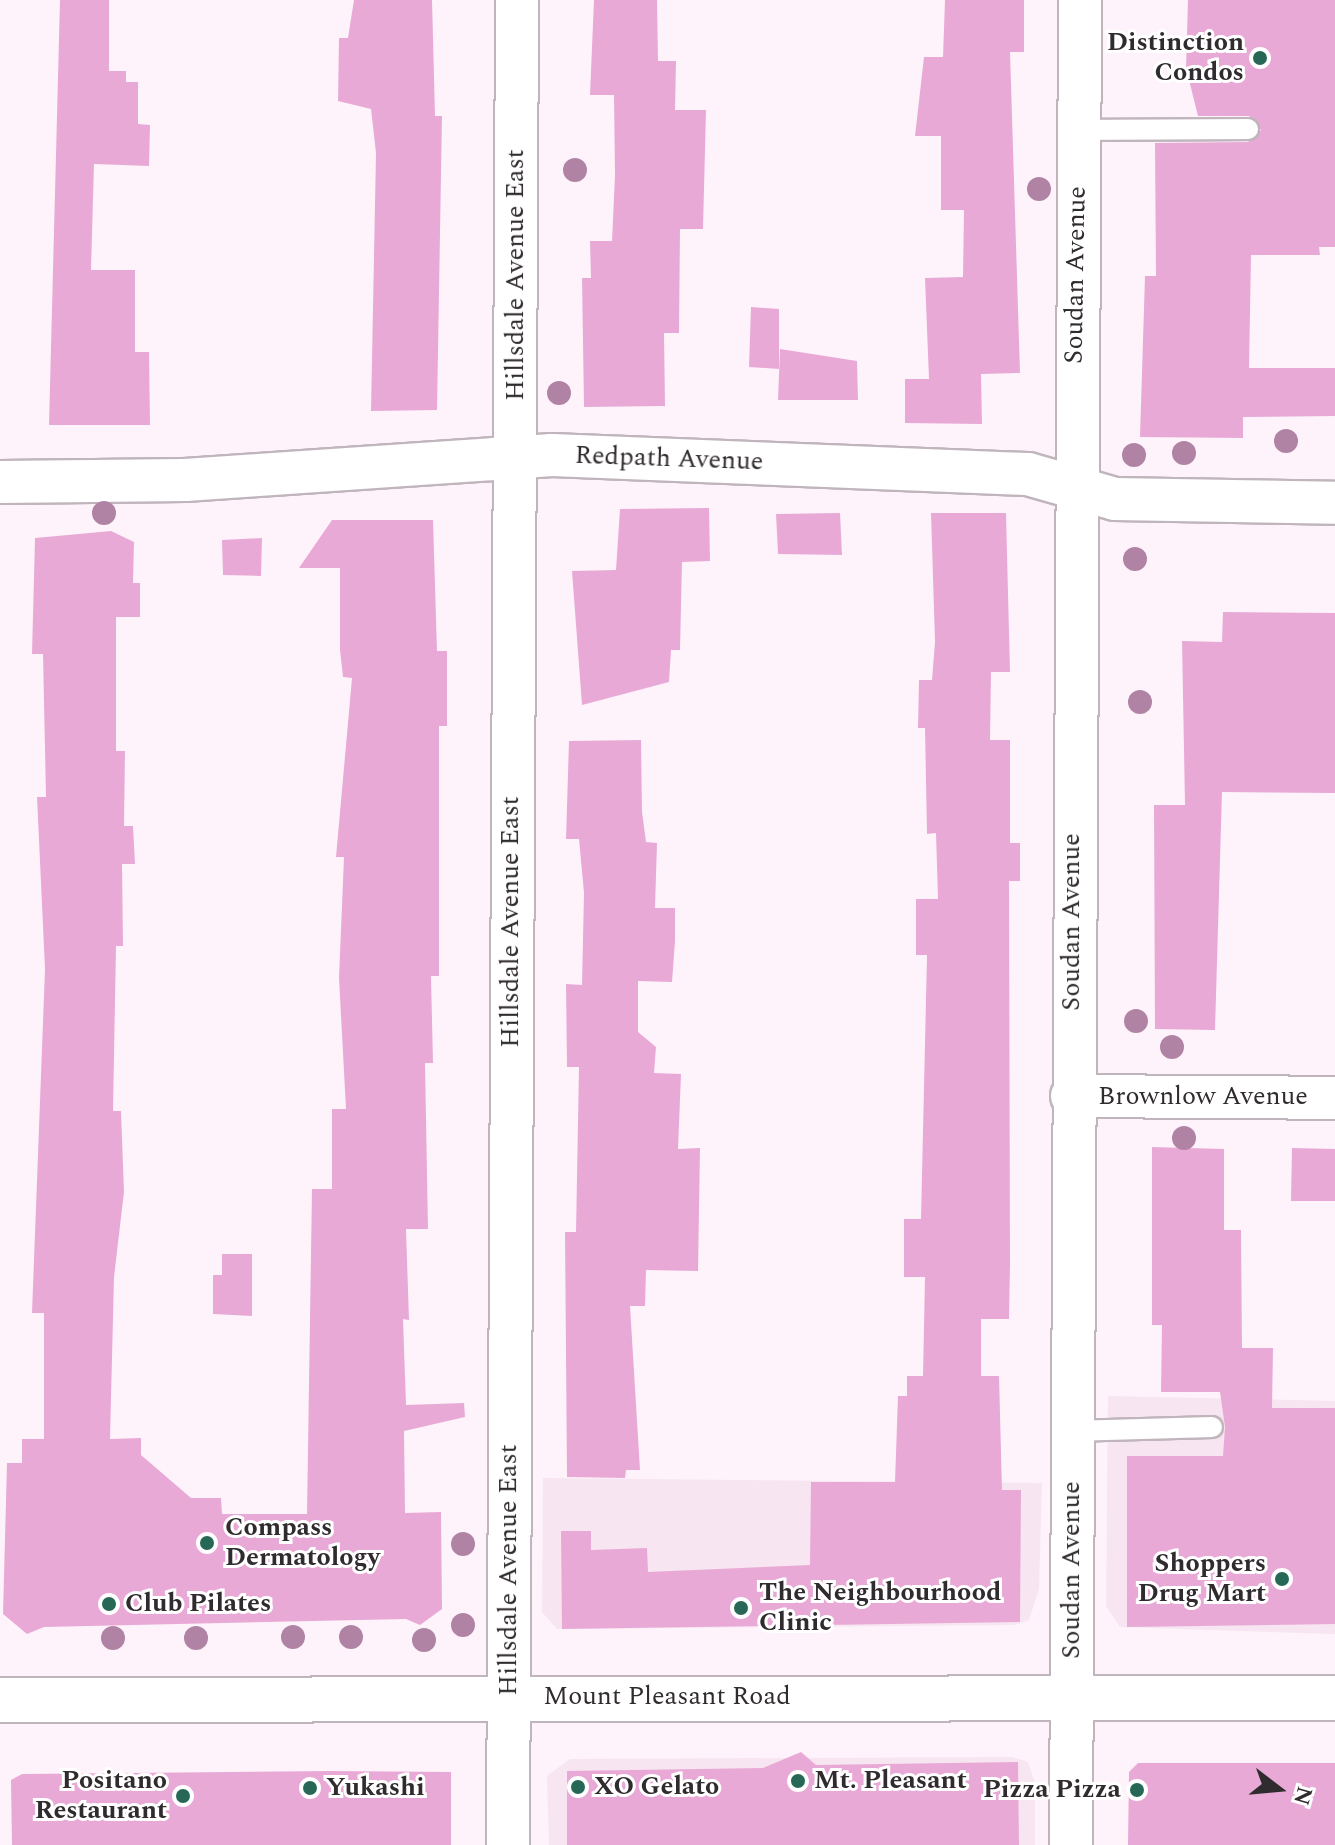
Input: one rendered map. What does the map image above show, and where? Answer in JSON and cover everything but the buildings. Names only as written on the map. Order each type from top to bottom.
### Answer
[{"type":"main road","name":"Mount Pleasant Road","points":[[0,1700],[1073,1695],[1335,1698]]},
{"type":"street","name":"Hillsdale Avenue East","points":[[508,1845],[517,0]]},
{"type":"street","name":"Soudan Avenue","points":[[1071,1845],[1072,1096],[1080,0]]},
{"type":"street","name":"Redpath Avenue","points":[[0,482],[185,480],[578,456],[1028,474],[1075,491],[1115,499],[1335,503]]},
{"type":"street","name":"Brownlow Avenue","points":[[1072,1096],[1335,1098]]},
{"type":"lane","points":[[1078,130],[1248,129]]},
{"type":"lane","points":[[1072,1431],[1212,1427]]},
{"type":"shaded area","points":[[1108,1396],[1335,1401],[1335,1634],[1120,1627],[1106,1606]]},
{"type":"shaded area","points":[[543,1478],[1042,1483],[1039,1589],[1029,1620],[1015,1625],[557,1629],[542,1612]]},
{"type":"shaded area","points":[[1012,1757],[1028,1762],[1035,1783],[1035,1845],[549,1845],[547,1776],[570,1759]]},
{"type":"place","name":"Distinction Condos","points":[[1260,58]]},
{"type":"place","name":"Compass Dermatology","points":[[207,1543]]},
{"type":"place","name":"Shoppers Drug Mart","points":[[1282,1579]]},
{"type":"place","name":"Club Pilates","points":[[109,1604]]},
{"type":"place","name":"The Neighbourhood Clinic","points":[[741,1608]]},
{"type":"place","name":"Mt. Pleasant","points":[[798,1781]]},
{"type":"place","name":"XO Gelato","points":[[578,1787]]},
{"type":"place","name":"Yukashi","points":[[310,1788]]},
{"type":"place","name":"Pizza Pizza","points":[[1137,1790]]},
{"type":"place","name":"Positano Restaurant","points":[[183,1796]]}]
